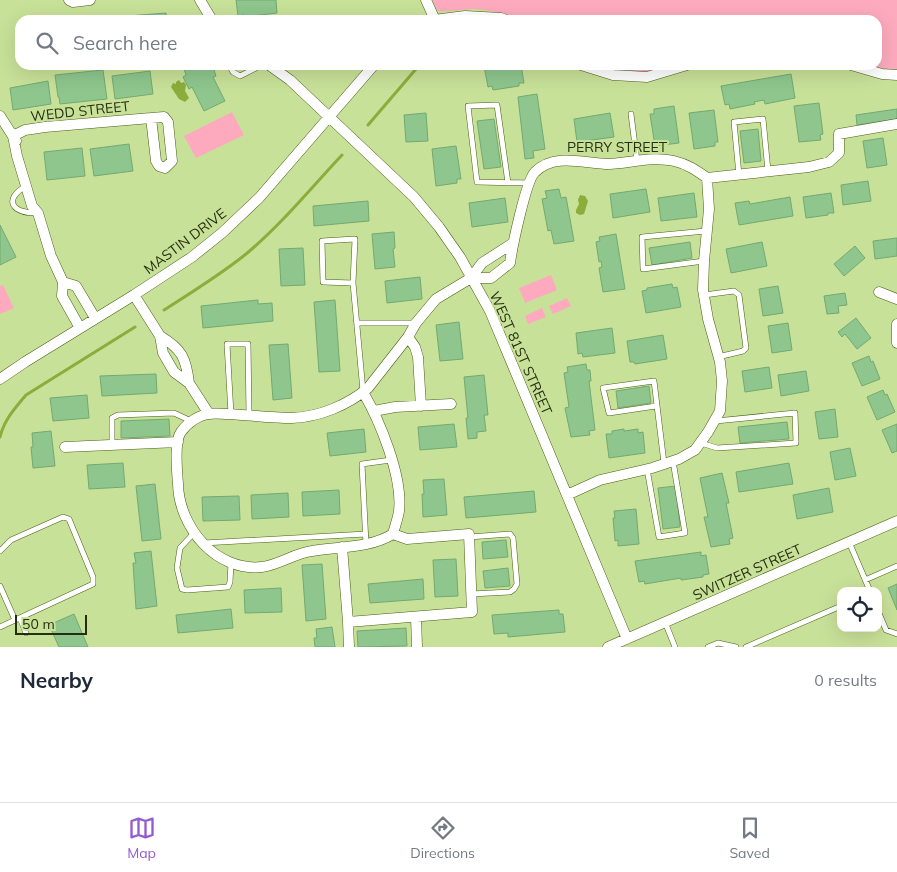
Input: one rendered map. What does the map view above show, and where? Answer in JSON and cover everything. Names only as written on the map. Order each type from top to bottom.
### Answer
[{"type":"street","points":[[69,0],[73,2],[90,0]]},
{"type":"street","points":[[200,0],[209,15]]},
{"type":"street","points":[[426,0],[433,15]]},
{"type":"street","name":"WEST 81ST STREET","points":[[277,70],[290,80],[414,197],[439,227],[460,257],[490,311],[627,639]]},
{"type":"street","name":"MASTIN DRIVE","points":[[0,379],[192,257],[222,233],[259,198],[370,70]]},
{"type":"street","points":[[597,70],[613,75],[647,78],[672,70]]},
{"type":"street","points":[[868,70],[882,74],[897,75]]},
{"type":"street","points":[[0,116],[13,136],[17,156],[30,185],[32,206],[38,213],[51,256],[63,282],[62,296],[80,328]]},
{"type":"street","name":"WEDD STREET","points":[[13,136],[25,130],[45,127],[151,118]]},
{"type":"street","points":[[566,495],[600,480],[647,469],[669,462],[695,450],[720,411],[722,380],[704,295],[704,261],[709,209],[707,178],[808,167],[829,162],[839,153],[839,134],[897,124]]},
{"type":"street","name":"PERRY STREET","points":[[471,278],[491,278],[510,264],[513,243],[534,172],[549,163],[571,160],[608,164],[654,159],[672,160],[690,166],[707,178]]},
{"type":"street","name":"PERRY STREET","points":[[209,414],[294,418],[327,412],[358,396],[368,388],[436,299],[471,278],[482,263],[513,243]]},
{"type":"street","points":[[63,282],[76,286],[95,318]]},
{"type":"street","points":[[879,292],[897,299]]},
{"type":"street","points":[[134,295],[160,336],[174,344],[186,364],[189,383],[209,414],[191,421],[179,433],[178,490],[188,526],[202,543],[224,560],[231,563],[241,567],[262,567],[310,551],[342,547],[366,539],[382,540],[393,534],[399,510],[397,479],[374,411],[363,392]]},
{"type":"street","points":[[897,324],[897,343]]},
{"type":"street","points":[[408,337],[416,347],[418,357],[421,406]]},
{"type":"street","points":[[374,411],[395,407],[451,404]]},
{"type":"street","points":[[65,448],[178,442]]},
{"type":"street","name":"SWITZER STREET","points":[[608,647],[897,521]]},
{"type":"street","points":[[348,622],[472,612],[469,534],[407,540],[393,534]]},
{"type":"street","points":[[342,547],[349,647]]},
{"type":"street","points":[[416,616],[417,647]]},
{"type":"lane","points":[[233,70],[240,76],[252,70]]},
{"type":"lane","points":[[508,183],[497,104],[468,106],[478,182],[508,183],[530,183]]},
{"type":"lane","points":[[631,114],[637,161]]},
{"type":"lane","points":[[739,175],[734,122],[763,119],[768,172]]},
{"type":"lane","points":[[30,185],[15,193],[13,198],[14,205],[18,211],[23,213],[38,213]]},
{"type":"lane","points":[[704,261],[643,269],[642,237],[706,231]]},
{"type":"lane","points":[[353,284],[323,282],[322,241],[355,239],[353,284],[363,392]]},
{"type":"lane","points":[[704,295],[734,291],[739,295],[746,348],[743,351],[718,357]]},
{"type":"lane","points":[[357,323],[416,323]]},
{"type":"lane","points":[[231,414],[228,344],[248,344],[250,416]]},
{"type":"lane","points":[[647,469],[659,537],[685,533],[656,406],[654,382],[603,388],[609,413],[656,406]]},
{"type":"lane","points":[[700,442],[717,448],[796,443],[795,412],[714,421]]},
{"type":"lane","points":[[112,445],[112,418],[118,415],[174,413],[191,421]]},
{"type":"lane","points":[[202,543],[366,539],[362,464],[391,460]]},
{"type":"lane","points":[[0,551],[11,540],[63,517],[69,519],[94,577],[94,584],[0,627]]},
{"type":"lane","points":[[194,533],[180,548],[177,568],[182,589],[228,587],[231,563]]},
{"type":"lane","points":[[469,537],[510,534],[513,538],[516,584],[510,592],[471,594]]},
{"type":"lane","points":[[849,542],[868,587]]},
{"type":"lane","points":[[865,580],[897,566]]},
{"type":"lane","points":[[0,586],[26,633]]},
{"type":"lane","points":[[746,647],[837,608]]},
{"type":"lane","points":[[882,620],[886,630],[897,634]]},
{"type":"lane","points":[[665,622],[676,647]]},
{"type":"lane","points":[[708,647],[718,643],[736,647]]},
{"type":"shaded area","points":[[432,0],[897,0],[897,69],[882,68],[882,15],[502,15],[482,9],[438,11]]},
{"type":"shaded area","points":[[615,70],[655,70],[636,72]]},
{"type":"shaded area","points":[[179,80],[186,85],[185,91],[189,98],[185,102],[179,99],[171,87],[173,83],[176,84]]},
{"type":"shaded area","points":[[232,112],[244,135],[196,158],[184,136]]},
{"type":"shaded area","points":[[580,195],[585,196],[588,201],[584,214],[580,215],[576,213],[576,210]]},
{"type":"shaded area","points":[[551,275],[557,290],[525,303],[519,288]]},
{"type":"shaded area","points":[[3,285],[14,308],[0,314],[0,286]]},
{"type":"shaded area","points":[[567,298],[571,306],[553,314],[549,306]]},
{"type":"shaded area","points":[[542,308],[546,317],[528,324],[525,316]]},
{"type":"building","points":[[236,0],[276,0],[277,13],[238,15]]},
{"type":"building","points":[[166,13],[166,15],[141,15]]},
{"type":"building","points":[[103,70],[107,99],[60,104],[55,75]]},
{"type":"building","points":[[184,70],[214,70],[216,76],[213,77],[225,101],[204,111],[192,87],[189,89],[183,77],[186,75]]},
{"type":"building","points":[[485,70],[522,70],[524,83],[519,83],[519,86],[493,90],[492,86],[488,87]]},
{"type":"building","points":[[150,71],[153,94],[115,99],[112,76]]},
{"type":"building","points":[[791,74],[795,98],[765,104],[764,100],[754,102],[755,104],[730,109],[729,104],[725,105],[721,86]]},
{"type":"building","points":[[48,81],[51,104],[13,110],[10,88]]},
{"type":"building","points":[[537,94],[545,149],[533,151],[534,158],[525,159],[518,97]]},
{"type":"building","points":[[819,103],[823,134],[820,135],[821,140],[799,142],[794,106]]},
{"type":"building","points":[[674,106],[679,143],[655,146],[650,114],[654,114],[654,109]]},
{"type":"building","points":[[897,109],[897,119],[857,125],[856,115]]},
{"type":"building","points":[[714,110],[718,142],[715,142],[715,146],[694,149],[689,113]]},
{"type":"building","points":[[426,113],[428,141],[406,142],[404,115]]},
{"type":"building","points":[[610,113],[614,137],[577,142],[574,119]]},
{"type":"building","points":[[494,119],[501,167],[484,169],[477,121]]},
{"type":"building","points":[[758,129],[761,161],[744,163],[740,131]]},
{"type":"building","points":[[883,138],[887,165],[867,168],[863,141]]},
{"type":"building","points":[[129,144],[133,171],[94,176],[90,149]]},
{"type":"building","points":[[456,146],[461,179],[457,179],[457,183],[436,186],[432,149]]},
{"type":"building","points":[[82,148],[85,176],[47,180],[44,152]]},
{"type":"building","points":[[868,181],[871,201],[843,205],[841,185]]},
{"type":"building","points":[[559,189],[561,198],[566,197],[574,241],[554,244],[551,230],[548,231],[542,199],[547,198],[545,191]]},
{"type":"building","points":[[646,189],[650,212],[613,218],[610,194]]},
{"type":"building","points":[[694,193],[697,217],[661,221],[658,198]]},
{"type":"building","points":[[831,193],[834,213],[806,218],[803,197]]},
{"type":"building","points":[[790,197],[793,216],[739,225],[735,203],[749,201],[750,204]]},
{"type":"building","points":[[505,198],[508,222],[472,227],[469,203]]},
{"type":"building","points":[[368,201],[369,221],[314,226],[313,206]]},
{"type":"building","points":[[0,225],[16,257],[0,265]]},
{"type":"building","points":[[394,232],[395,267],[375,269],[372,234]]},
{"type":"building","points":[[616,234],[625,289],[603,292],[599,268],[602,267],[601,261],[599,262],[596,242],[600,241],[599,237]]},
{"type":"building","points":[[897,238],[897,256],[875,259],[873,241]]},
{"type":"building","points":[[690,242],[692,258],[652,265],[649,248]]},
{"type":"building","points":[[762,242],[767,266],[731,273],[726,249]]},
{"type":"building","points":[[855,246],[865,258],[844,276],[834,264]]},
{"type":"building","points":[[303,248],[305,285],[281,286],[279,249]]},
{"type":"building","points":[[420,277],[422,299],[387,303],[385,281]]},
{"type":"building","points":[[672,284],[673,288],[677,287],[681,307],[646,313],[642,291],[647,290],[647,288]]},
{"type":"building","points":[[778,286],[783,313],[763,316],[759,289]]},
{"type":"building","points":[[845,293],[847,305],[838,306],[839,313],[827,314],[824,296]]},
{"type":"building","points":[[258,300],[258,304],[272,303],[273,321],[203,328],[201,306]]},
{"type":"building","points":[[335,300],[340,371],[319,372],[314,302]]},
{"type":"building","points":[[856,318],[871,338],[857,349],[845,334],[842,337],[838,332]]},
{"type":"building","points":[[459,322],[463,359],[440,361],[436,325]]},
{"type":"building","points":[[788,323],[792,350],[772,353],[768,326]]},
{"type":"building","points":[[612,328],[615,353],[583,357],[582,353],[578,354],[576,333]]},
{"type":"building","points":[[663,335],[667,359],[635,364],[630,362],[627,341]]},
{"type":"building","points":[[288,344],[292,398],[273,400],[269,345]]},
{"type":"building","points":[[869,356],[880,379],[862,386],[852,363]]},
{"type":"building","points":[[586,364],[587,370],[590,370],[591,381],[589,381],[595,430],[589,431],[590,435],[571,437],[565,408],[569,407],[564,373],[568,372],[567,367]]},
{"type":"building","points":[[769,367],[772,388],[745,392],[742,371]]},
{"type":"building","points":[[806,371],[809,391],[781,396],[778,375]]},
{"type":"building","points":[[156,374],[157,393],[102,396],[100,376]]},
{"type":"building","points":[[484,375],[488,415],[484,415],[486,431],[477,432],[477,438],[468,439],[464,377]]},
{"type":"building","points":[[649,386],[651,403],[618,408],[616,391]]},
{"type":"building","points":[[883,390],[885,395],[887,394],[895,412],[877,420],[867,397]]},
{"type":"building","points":[[87,395],[89,418],[53,421],[50,398]]},
{"type":"building","points":[[835,409],[838,437],[819,439],[815,412]]},
{"type":"building","points":[[169,419],[170,436],[121,438],[121,421]]},
{"type":"building","points":[[787,422],[789,439],[740,443],[738,427]]},
{"type":"building","points":[[454,424],[457,447],[420,450],[418,427]]},
{"type":"building","points":[[897,424],[897,451],[892,453],[882,430]]},
{"type":"building","points":[[364,429],[366,452],[330,456],[327,433]]},
{"type":"building","points":[[624,429],[624,431],[638,429],[638,433],[643,432],[645,453],[609,458],[606,434],[612,434],[612,431]]},
{"type":"building","points":[[51,431],[55,466],[33,468],[32,433]]},
{"type":"building","points":[[850,448],[856,476],[835,480],[830,452]]},
{"type":"building","points":[[123,463],[125,487],[89,489],[87,465]]},
{"type":"building","points":[[789,463],[793,484],[739,492],[736,472]]},
{"type":"building","points":[[722,473],[729,503],[726,503],[733,538],[729,539],[730,544],[711,547],[704,517],[708,517],[700,478]]},
{"type":"building","points":[[444,479],[447,515],[423,517],[423,480]]},
{"type":"building","points":[[155,484],[161,539],[142,541],[136,486]]},
{"type":"building","points":[[676,486],[680,527],[663,529],[658,488]]},
{"type":"building","points":[[829,488],[833,512],[797,519],[793,495]]},
{"type":"building","points":[[339,490],[340,514],[303,516],[302,492]]},
{"type":"building","points":[[534,491],[536,512],[466,518],[464,497]]},
{"type":"building","points":[[288,493],[289,517],[252,519],[251,495]]},
{"type":"building","points":[[239,496],[240,520],[203,521],[202,497]]},
{"type":"building","points":[[636,509],[639,544],[618,546],[618,540],[615,541],[614,511]]},
{"type":"building","points":[[506,540],[508,557],[483,559],[482,542]]},
{"type":"building","points":[[151,551],[157,606],[136,609],[133,563],[136,563],[134,553]]},
{"type":"building","points":[[701,552],[701,556],[706,555],[709,574],[703,575],[703,577],[681,580],[681,578],[645,584],[644,581],[639,582],[635,561]]},
{"type":"building","points":[[456,559],[458,596],[435,597],[433,560]]},
{"type":"building","points":[[322,564],[326,619],[306,621],[302,565]]},
{"type":"building","points":[[508,568],[510,586],[485,588],[483,571]]},
{"type":"building","points":[[423,579],[424,599],[370,603],[368,584]]},
{"type":"building","points":[[897,584],[897,610],[888,588]]},
{"type":"building","points":[[281,588],[282,612],[245,613],[244,590]]},
{"type":"building","points":[[231,609],[233,628],[178,633],[176,615]]},
{"type":"building","points":[[559,610],[559,614],[563,614],[565,632],[508,637],[508,633],[494,634],[492,615]]},
{"type":"building","points":[[74,614],[88,647],[59,647],[49,625]]},
{"type":"building","points":[[332,627],[335,647],[315,647],[316,629]]},
{"type":"building","points":[[406,628],[407,646],[358,647],[357,631]]},
{"type":"waterway","points":[[368,125],[415,70]]},
{"type":"waterway","points":[[164,310],[226,269],[259,243],[284,219],[342,155]]},
{"type":"waterway","points":[[0,437],[7,420],[26,395],[135,327]]}]
